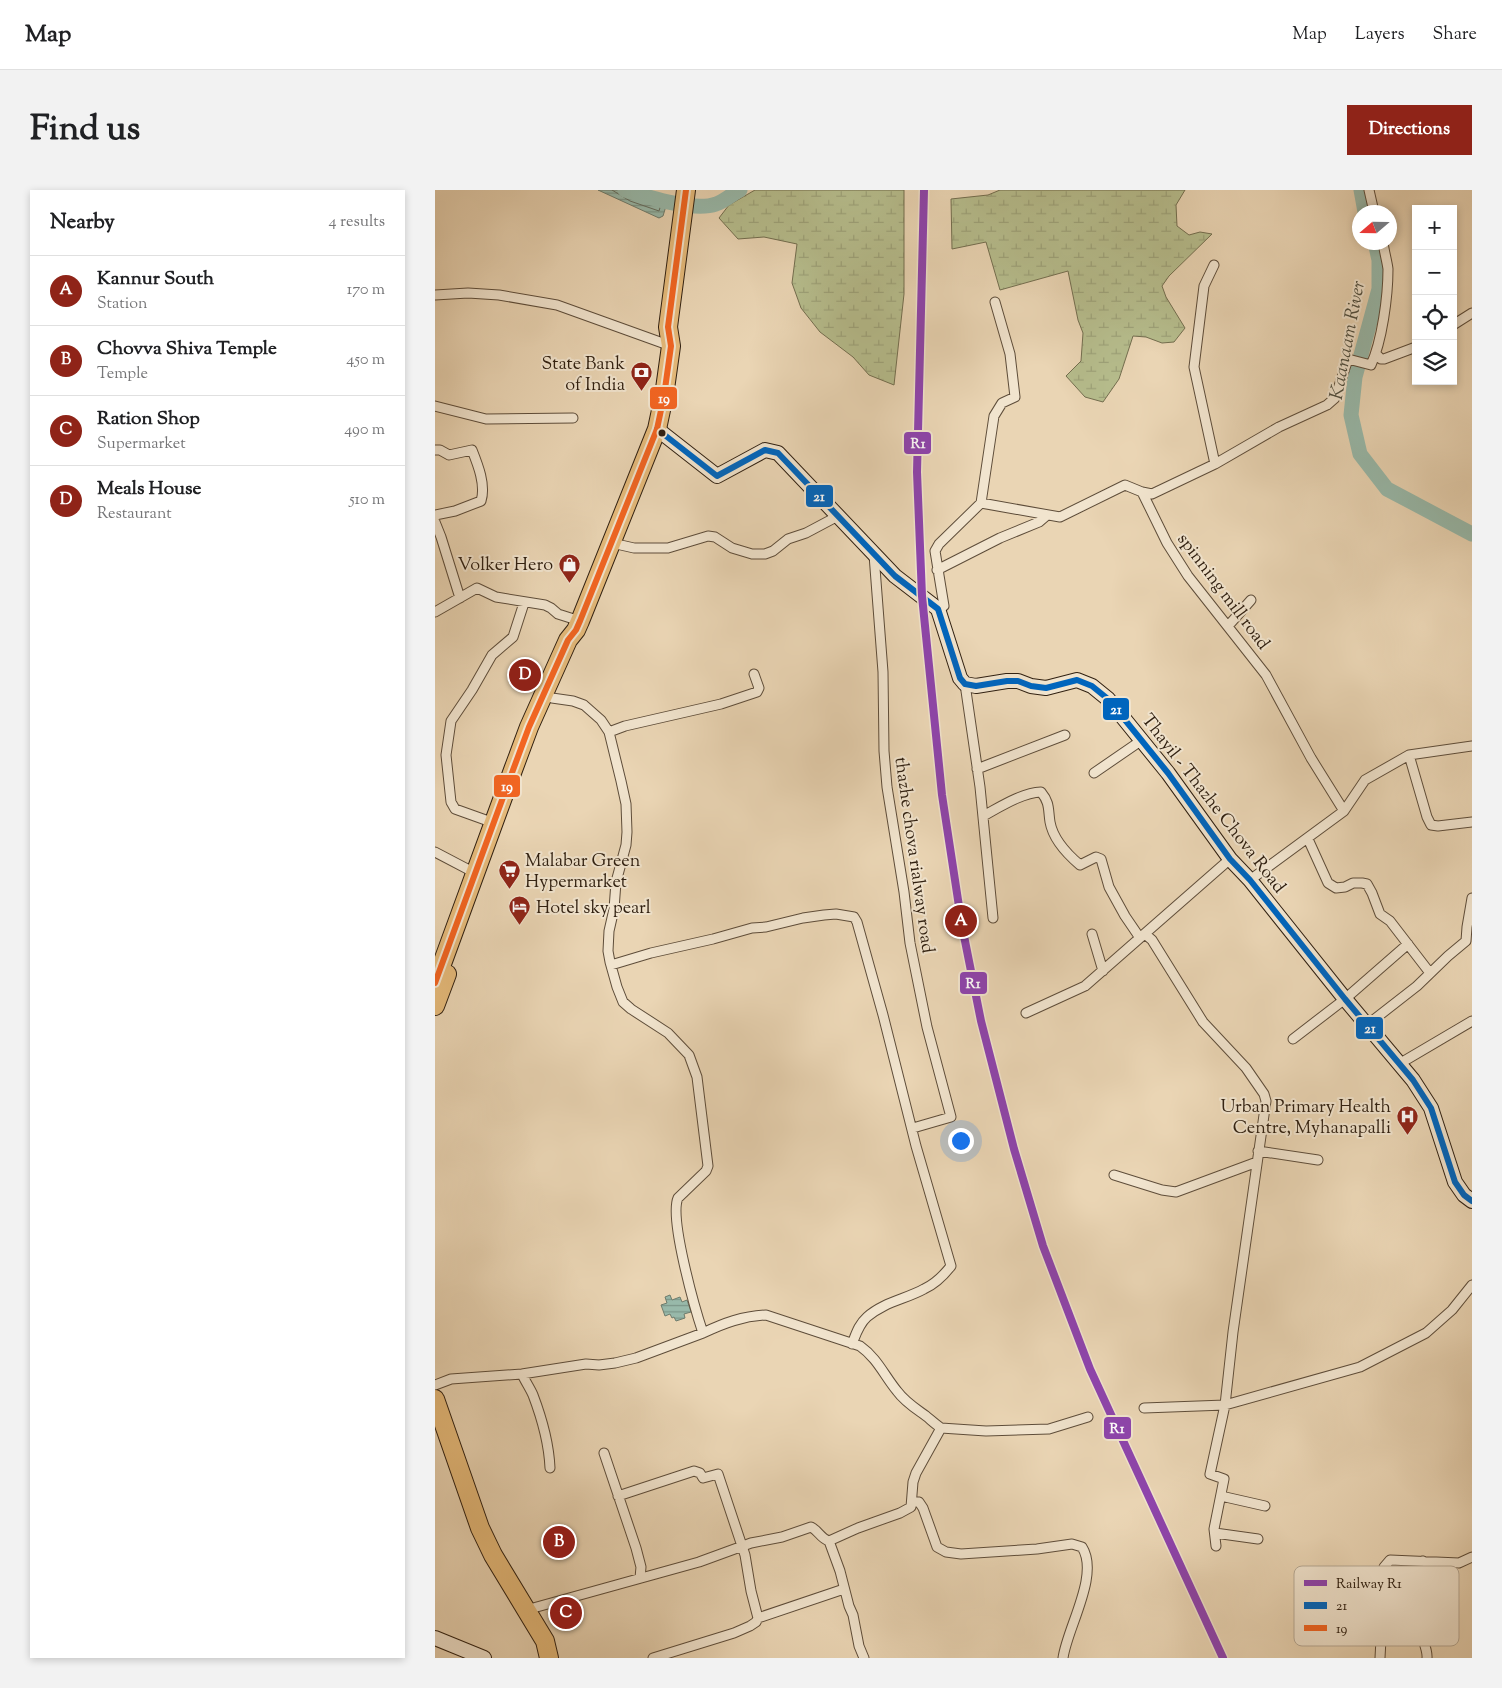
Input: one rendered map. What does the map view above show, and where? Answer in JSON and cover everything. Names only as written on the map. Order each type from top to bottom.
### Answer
[{"type":"highway","points":[[685,190],[685,234]]},
{"type":"highway","points":[[435,1006],[440,990],[463,941],[532,748],[568,640],[578,626],[657,428],[665,396],[671,346],[668,327],[685,234],[696,190]]},
{"type":"highway","points":[[435,984],[529,727],[548,697]]},
{"type":"highway","points":[[435,1400],[480,1528],[535,1642],[549,1658]]},
{"type":"highway","points":[[435,1423],[454,1480],[480,1545],[522,1612]]},
{"type":"street","points":[[1369,190],[1372,205]]},
{"type":"street","points":[[981,503],[1060,517],[1125,485],[1141,492],[1152,494],[1215,464],[1279,427],[1327,405],[1335,398],[1349,359],[1371,365],[1376,354],[1384,315],[1388,268],[1385,250]]},
{"type":"street","points":[[1215,265],[1204,286],[1195,368],[1215,464]]},
{"type":"street","points":[[435,296],[468,293],[499,295],[551,304],[671,346]]},
{"type":"street","points":[[938,609],[944,606],[935,552],[939,544],[981,503],[994,416],[1002,403],[1015,397],[1010,354],[995,302]]},
{"type":"street","points":[[1457,323],[1472,314]]},
{"type":"street","points":[[1376,354],[1384,360],[1412,349]]},
{"type":"street","points":[[435,406],[486,418],[573,418]]},
{"type":"street","points":[[657,428],[717,476],[765,450],[778,452],[895,576],[938,609],[960,678],[965,684],[983,816],[993,918]]},
{"type":"street","points":[[435,450],[440,450],[449,455],[472,450],[484,493],[481,501],[455,511],[435,515]]},
{"type":"street","name":"spinning mill road","points":[[1141,492],[1167,543],[1188,576],[1266,675],[1311,758],[1344,811]]},
{"type":"street","points":[[937,570],[1000,538],[1039,522],[1046,516],[1043,515]]},
{"type":"street","points":[[612,543],[634,548],[669,548],[708,536],[715,537],[732,548],[753,554],[765,554],[773,551],[788,539],[806,533],[838,516]]},
{"type":"street","points":[[435,522],[460,598]]},
{"type":"street","name":"thazhe chova rialway road","points":[[874,554],[883,672],[884,750],[887,787],[904,892],[910,943],[927,1028],[951,1117],[913,1128]]},
{"type":"street","points":[[435,612],[477,588],[496,597],[545,605],[578,626]]},
{"type":"street","points":[[1228,626],[1251,600]]},
{"type":"street","points":[[494,823],[455,809],[451,802],[446,755],[447,747],[451,721],[492,655],[513,637],[524,602]]},
{"type":"street","points":[[609,732],[625,726],[721,704],[757,692],[759,688],[754,674]]},
{"type":"street","name":"Thayil - Thazhe Chova Road","points":[[965,684],[976,686],[1018,681],[1031,686],[1047,688],[1077,680],[1092,686],[1108,699],[1168,773],[1231,859],[1413,1080],[1431,1108],[1455,1182],[1464,1195],[1472,1201]]},
{"type":"street","points":[[548,697],[573,701],[583,706],[601,720],[609,732],[626,804],[627,825],[626,845],[616,882],[614,909],[609,931],[608,951],[611,965],[623,1002],[668,1033],[683,1048],[689,1055],[697,1077],[708,1166],[706,1171],[678,1198],[675,1204],[676,1227],[703,1333]]},
{"type":"street","points":[[977,769],[1065,735]]},
{"type":"street","points":[[1094,773],[1142,740]]},
{"type":"street","points":[[1250,880],[1344,811],[1365,780],[1409,755],[1472,746]]},
{"type":"street","points":[[1409,755],[1427,818],[1431,825],[1438,826],[1472,822]]},
{"type":"street","points":[[983,816],[1012,801],[1035,792],[1041,792],[1047,799],[1053,830],[1068,855],[1080,864],[1096,858],[1101,859],[1109,887],[1125,916],[1143,936],[1151,940],[1203,1022],[1246,1068],[1264,1094],[1266,1101],[1225,1405],[1210,1474],[1224,1479],[1215,1533],[1216,1546]]},
{"type":"street","points":[[1308,839],[1328,883],[1336,888],[1345,887],[1353,883],[1367,884],[1380,914],[1391,920],[1431,973]]},
{"type":"street","points":[[435,852],[475,872]]},
{"type":"street","points":[[1027,1013],[1085,986],[1231,859]]},
{"type":"street","points":[[1367,1026],[1417,986],[1466,941],[1472,898]]},
{"type":"street","points":[[611,965],[651,952],[713,939],[752,928],[766,928],[803,918],[824,915],[836,914],[854,917],[864,947],[890,1041],[897,1077],[951,1266],[942,1278],[925,1289],[894,1301],[867,1316],[860,1325],[851,1344]]},
{"type":"street","points":[[1092,934],[1103,971]]},
{"type":"street","points":[[1293,1039],[1345,999],[1408,944]]},
{"type":"street","points":[[1399,1064],[1472,1021]]},
{"type":"street","points":[[1258,1151],[1318,1160]]},
{"type":"street","points":[[1114,1175],[1162,1190],[1176,1192],[1257,1162]]},
{"type":"street","points":[[1144,1408],[1225,1405],[1360,1367],[1426,1333],[1451,1310],[1472,1285]]},
{"type":"street","points":[[435,1385],[451,1378],[523,1374],[586,1364],[606,1364],[636,1358],[727,1322],[750,1316],[766,1315],[860,1346],[879,1364],[897,1392],[916,1410],[927,1416],[941,1428],[986,1431],[1049,1429],[1088,1417]]},
{"type":"street","points":[[523,1374],[532,1393],[544,1433],[550,1468]]},
{"type":"street","points":[[522,1612],[699,1562],[751,1543],[782,1537],[811,1527],[816,1530],[822,1539],[829,1541],[900,1513],[911,1506],[913,1482],[916,1473],[941,1428]]},
{"type":"street","points":[[604,1452],[641,1567],[640,1578]]},
{"type":"street","points":[[618,1496],[694,1471],[700,1473],[703,1478],[719,1474],[742,1547],[758,1618]]},
{"type":"street","points":[[1221,1496],[1265,1506]]},
{"type":"street","points":[[912,1501],[919,1502],[937,1547],[946,1552],[961,1554],[980,1553],[1037,1549],[1072,1544],[1082,1548],[1088,1559],[1087,1574],[1079,1609],[1065,1644],[1063,1658]]},
{"type":"street","points":[[1215,1533],[1258,1539]]},
{"type":"street","points":[[829,1541],[853,1615],[859,1646],[865,1658]]},
{"type":"street","points":[[1385,1566],[1390,1560],[1459,1562],[1472,1557]]},
{"type":"street","points":[[1423,1561],[1423,1566]]},
{"type":"street","points":[[653,1658],[734,1633],[750,1626],[758,1618],[844,1589]]},
{"type":"street","points":[[435,1638],[484,1658]]},
{"type":"street","points":[[1424,1646],[1427,1658]]},
{"type":"green space","points":[[755,190],[904,190],[904,294],[894,385],[869,375],[853,357],[820,332],[801,308],[792,283],[797,244],[764,237],[738,239],[719,218],[729,205]]},
{"type":"green space","points":[[1000,190],[1185,190],[1176,205],[1177,226],[1189,235],[1200,232],[1212,234],[1169,276],[1162,286],[1166,297],[1185,328],[1174,342],[1162,343],[1146,337],[1133,336],[1119,379],[1103,402],[1085,397],[1066,376],[1081,361],[1083,333],[1078,320],[1068,271],[1000,290],[986,242],[952,249],[951,199],[988,195]]},
{"type":"water","points":[[598,190],[642,190],[669,196],[663,216],[659,218]]},
{"type":"water","points":[[670,1295],[672,1300],[680,1297],[682,1302],[687,1300],[691,1312],[684,1314],[685,1318],[676,1321],[670,1314],[665,1316],[661,1305],[667,1303],[665,1297]]},
{"type":"waterway","name":"Kaanaam River","points":[[625,190],[671,203],[696,206],[716,204],[740,190]]},
{"type":"waterway","name":"Kaanaam River","points":[[1361,190],[1364,205]]},
{"type":"waterway","name":"Kaanaam River","points":[[1377,250],[1379,260],[1379,289],[1355,377],[1351,415],[1360,454],[1387,489],[1472,534]]},
{"type":"rail line","name":"R1","points":[[924,190],[917,472],[922,596],[942,795],[962,926],[981,1021],[1014,1149],[1043,1246],[1090,1369],[1223,1658]]},
{"type":"transit line","name":"19","points":[[435,983],[529,727],[568,640],[580,621],[657,429],[671,346],[668,327],[686,190]]},
{"type":"transit line","name":"21","points":[[657,429],[717,476],[765,450],[778,453],[895,576],[938,609],[960,678],[965,684],[976,686],[1018,681],[1031,686],[1046,688],[1077,680],[1092,686],[1108,699],[1168,773],[1230,859],[1250,880],[1345,999],[1413,1080],[1431,1108],[1455,1182],[1464,1195],[1472,1201]]},
{"type":"place","name":"State Bank of India","points":[[641,392]]},
{"type":"place","name":"Volker Hero","points":[[569,583]]},
{"type":"place","name":"Meals House","points":[[525,675]]},
{"type":"place","name":"Malabar Green Hypermarket","points":[[509,889]]},
{"type":"place","name":"Kannur South","points":[[961,921]]},
{"type":"place","name":"Hotel sky pearl","points":[[520,926]]},
{"type":"place","name":"Urban Primary Health Centre, Myhanapalli","points":[[1407,1135]]},
{"type":"place","name":"Chovva Shiva Temple","points":[[559,1542]]},
{"type":"place","name":"Ration Shop","points":[[566,1613]]}]
